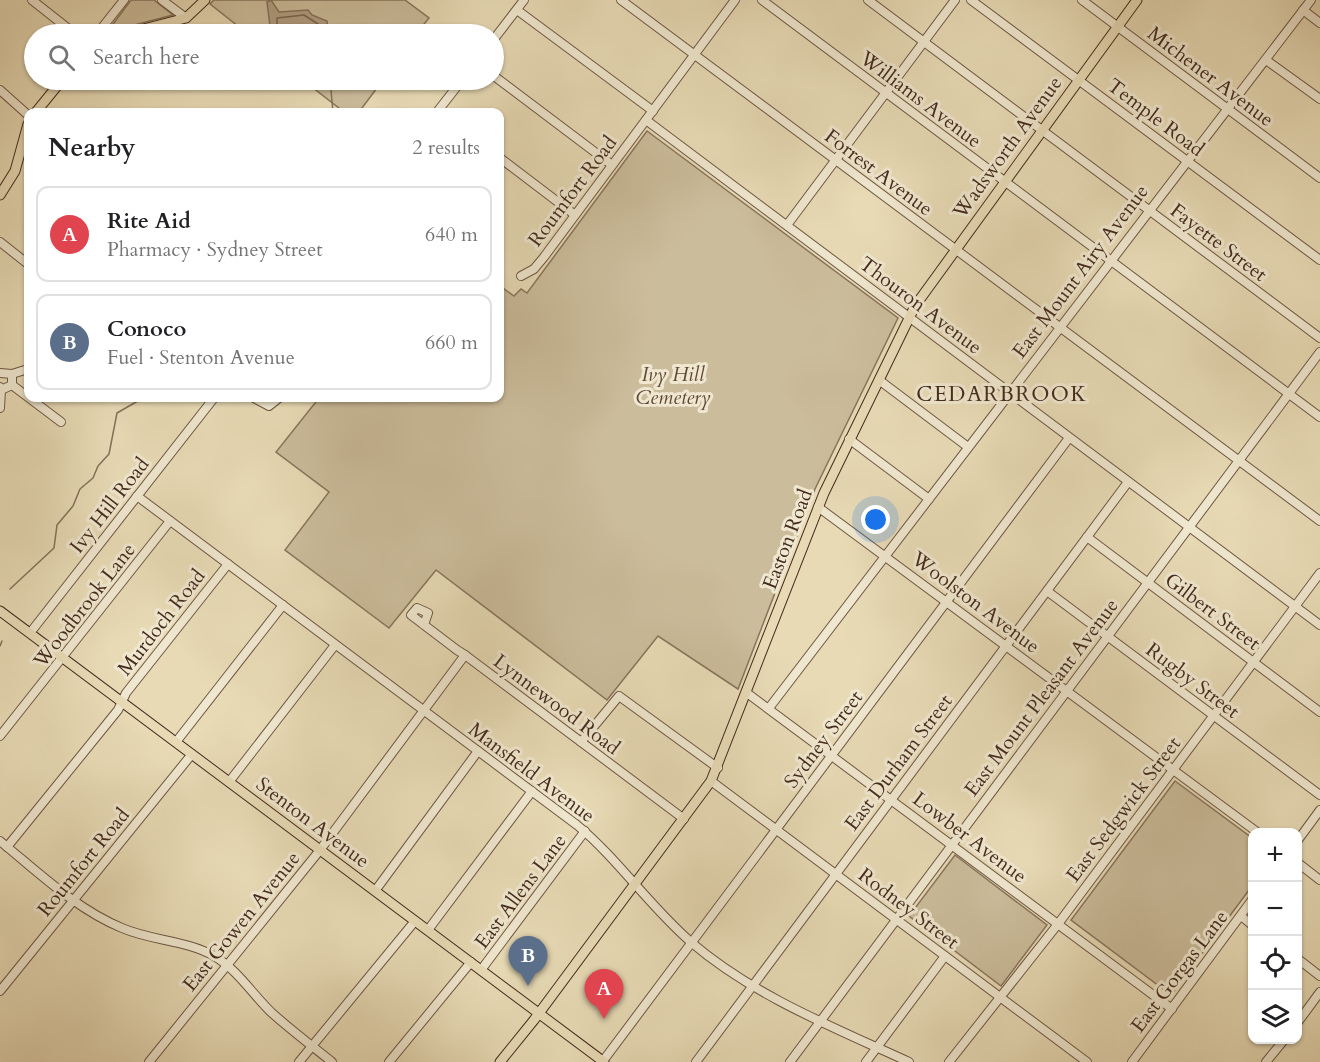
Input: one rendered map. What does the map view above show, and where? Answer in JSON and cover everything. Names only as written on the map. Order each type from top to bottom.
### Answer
[{"type":"main road","points":[[163,24],[186,18],[205,0]]},
{"type":"main road","name":"Wadsworth Avenue","points":[[909,317],[955,249],[1137,0]]},
{"type":"main road","points":[[39,108],[54,90]]},
{"type":"main road","points":[[0,195],[15,171],[24,138]]},
{"type":"main road","name":"Easton Road","points":[[711,780],[718,768],[818,507],[909,317]]},
{"type":"main road","name":"Stenton Avenue","points":[[0,611],[604,1062]]},
{"type":"main road","points":[[500,1062],[539,1013],[711,780]]},
{"type":"street","points":[[32,0],[62,24]]},
{"type":"street","points":[[105,24],[124,0]]},
{"type":"street","points":[[162,0],[186,18]]},
{"type":"street","points":[[504,26],[524,0]]},
{"type":"street","name":"Forrest Avenue","points":[[621,0],[1320,521]]},
{"type":"street","points":[[517,10],[653,111],[735,0]]},
{"type":"street","name":"Williams Avenue","points":[[762,0],[1320,417]]},
{"type":"street","name":"Fayette Street","points":[[868,0],[1320,338]]},
{"type":"street","points":[[787,225],[955,0]]},
{"type":"street","name":"Temple Road","points":[[971,0],[1320,260]]},
{"type":"street","name":"Michener Avenue","points":[[1082,0],[1320,178]]},
{"type":"street","name":"East Mount Airy Avenue","points":[[769,708],[1311,0]]},
{"type":"street","points":[[1303,10],[1320,23]]},
{"type":"street","points":[[1266,60],[1320,99]]},
{"type":"street","points":[[504,84],[612,165]]},
{"type":"street","points":[[0,90],[24,111]]},
{"type":"street","points":[[440,108],[454,90]]},
{"type":"street","name":"Roumfort Road","points":[[521,276],[534,269],[653,111]]},
{"type":"street","name":"Thouron Avenue","points":[[646,120],[1320,625]]},
{"type":"street","points":[[504,161],[575,215]]},
{"type":"street","points":[[0,242],[24,261]]},
{"type":"street","name":"East Mount Pleasant Avenue","points":[[790,1062],[1320,352]]},
{"type":"street","points":[[0,373],[12,374],[24,370]]},
{"type":"street","points":[[12,374],[12,385]]},
{"type":"street","points":[[879,380],[968,447]]},
{"type":"street","points":[[0,408],[1,389],[12,385]]},
{"type":"street","points":[[12,385],[24,394]]},
{"type":"street","points":[[35,402],[61,422]]},
{"type":"street","name":"Ivy Hill Road","points":[[30,633],[211,402]]},
{"type":"street","name":"Sydney Street","points":[[604,1062],[691,942],[1069,438]]},
{"type":"street","points":[[849,439],[929,499]]},
{"type":"street","name":"East Durham Street","points":[[696,1062],[1128,482]]},
{"type":"street","name":"Mansfield Avenue","points":[[137,496],[585,831],[634,885],[691,942],[716,963],[752,986],[909,1062]]},
{"type":"street","name":"Woolston Avenue","points":[[818,507],[886,555],[1252,828]]},
{"type":"street","name":"Woodbrook Lane","points":[[0,736],[170,521]]},
{"type":"street","name":"Gilbert Street","points":[[1087,537],[1320,712]]},
{"type":"street","name":"Murdoch Road","points":[[7,847],[228,564]]},
{"type":"street","name":"East Sedgwick Street","points":[[949,1062],[1058,924],[1320,573]]},
{"type":"street","name":"Rugby Street","points":[[1047,591],[1320,795]]},
{"type":"street","points":[[176,742],[283,605]]},
{"type":"street","name":"Lynnewood Road","points":[[424,625],[429,617],[426,611],[417,608],[411,615],[424,625],[465,656],[684,819]]},
{"type":"street","points":[[229,782],[335,645]]},
{"type":"street","name":"East Gowen Avenue","points":[[149,1062],[320,850],[465,656]]},
{"type":"street","name":"Lowber Avenue","points":[[747,693],[1172,1008]]},
{"type":"street","points":[[581,742],[619,696],[718,768]]},
{"type":"street","points":[[375,891],[478,751]]},
{"type":"street","name":"Roumfort Road","points":[[0,991],[192,754]]},
{"type":"street","name":"Rodney Street","points":[[711,780],[1087,1062]]},
{"type":"street","points":[[428,930],[532,791]]},
{"type":"street","points":[[1302,835],[1320,810]]},
{"type":"street","name":"East Allens Lane","points":[[481,970],[585,831]]},
{"type":"street","points":[[0,841],[73,900],[120,928],[197,948],[227,965],[273,1013],[332,1062]]},
{"type":"street","points":[[1302,866],[1320,880]]},
{"type":"street","name":"East Gorgas Lane","points":[[1132,1062],[1248,905]]},
{"type":"street","points":[[1240,916],[1248,923]]},
{"type":"street","points":[[300,1062],[416,921]]},
{"type":"street","points":[[866,1062],[945,956]]},
{"type":"street","name":"East Allens Lane","points":[[389,1062],[471,962]]},
{"type":"street","points":[[1302,962],[1320,976]]},
{"type":"street","points":[[1302,1017],[1320,992]]},
{"type":"street","points":[[1266,1062],[1281,1044]]},
{"type":"green space","points":[[131,0],[154,0],[173,15],[138,24],[113,24]]},
{"type":"green space","points":[[214,0],[405,0],[429,18],[424,24],[235,24],[210,4]]},
{"type":"green space","points":[[316,90],[376,90],[362,108],[339,108]]},
{"type":"green space","name":"Ivy Hill Cemetery","points":[[647,131],[898,318],[815,489],[738,689],[658,636],[607,700],[436,570],[389,628],[285,550],[329,492],[276,452],[316,402],[504,402],[504,289],[514,296],[521,289],[527,293]]},
{"type":"green space","points":[[1175,781],[1248,835],[1248,891],[1171,995],[1071,920]]},
{"type":"green space","points":[[955,855],[1047,925],[1001,986],[909,916]]},
{"type":"water","points":[[271,0],[279,12],[308,10],[312,15],[327,21],[327,24],[270,24],[267,2]]},
{"type":"waterway","points":[[331,90],[333,108]]},
{"type":"waterway","points":[[10,589],[54,548],[57,525],[73,506],[80,489],[93,478],[98,466],[109,454],[117,413],[136,402]]},
{"type":"waterway","points":[[0,646],[2,641]]},
{"type":"place","name":"Conoco","points":[[528,986]]},
{"type":"place","name":"Rite Aid","points":[[604,1019]]},
{"type":"district","name":"CEDARBROOK","points":[[1002,394]]}]
